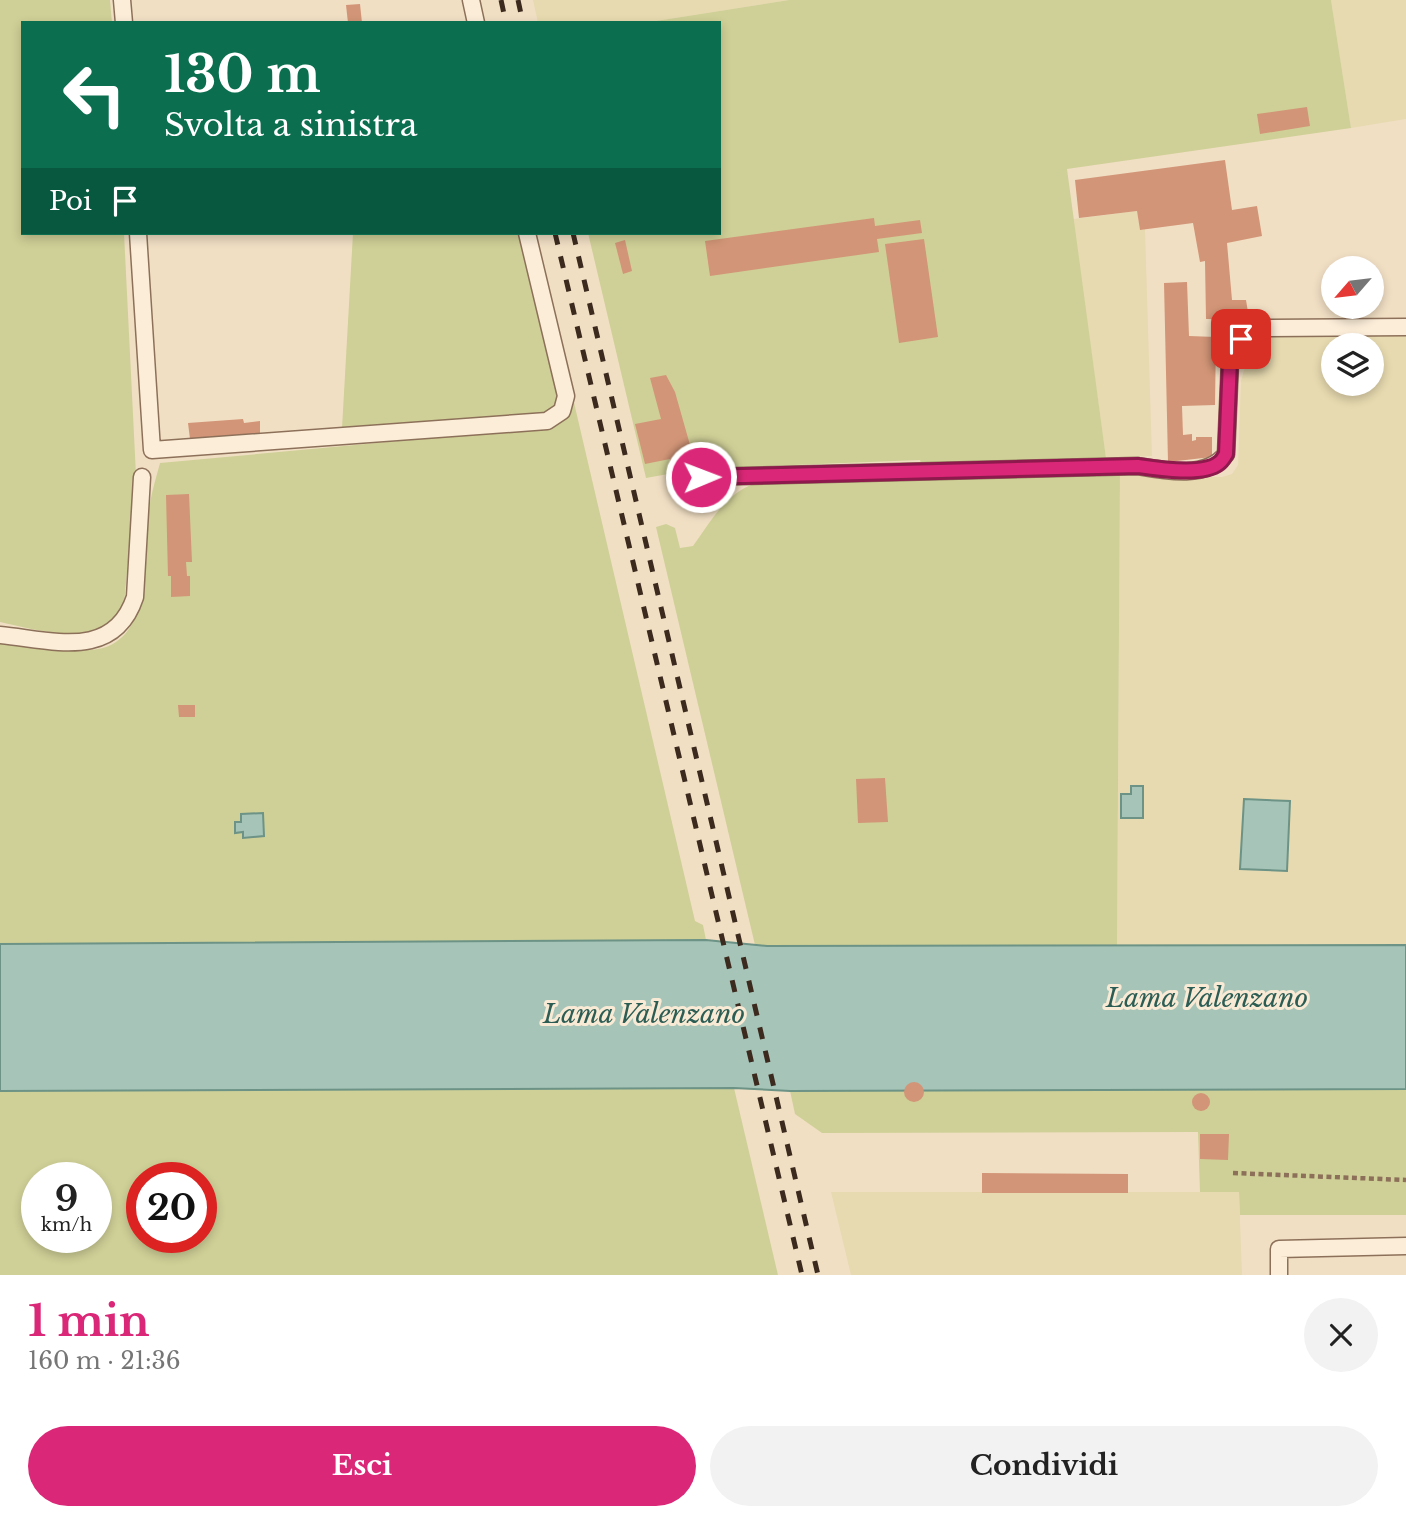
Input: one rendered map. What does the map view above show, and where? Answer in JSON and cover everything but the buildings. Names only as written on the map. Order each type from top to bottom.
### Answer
[{"type":"lane","points":[[122,0],[124,21]]},
{"type":"lane","points":[[471,0],[476,21]]},
{"type":"lane","points":[[138,235],[152,450],[547,421],[562,411],[566,396],[527,235]]},
{"type":"lane","points":[[701,477],[1138,466],[1163,470],[1203,469],[1219,464],[1226,454],[1230,361],[1241,339],[1265,328],[1406,327]]},
{"type":"lane","points":[[0,635],[84,643],[112,633],[122,623],[131,611],[135,597],[142,477]]},
{"type":"lane","points":[[1279,1275],[1279,1250],[1406,1246]]},
{"type":"path","points":[[1233,1173],[1406,1180]]},
{"type":"shaded area","points":[[533,0],[789,0],[656,21],[538,21]]},
{"type":"shaded area","points":[[1331,0],[1406,0],[1406,119],[1351,128]]},
{"type":"shaded area","points":[[1137,211],[1140,230],[1145,229],[1152,456],[1106,458],[1073,219]]},
{"type":"shaded area","points":[[1321,334],[1321,396],[1384,396],[1384,334],[1406,334],[1406,945],[1117,945],[1120,473],[1139,473],[1155,477],[1222,477],[1232,474],[1238,465],[1241,381],[1246,363],[1256,347],[1271,337]]},
{"type":"shaded area","points":[[831,1192],[1239,1192],[1242,1275],[851,1275]]},
{"type":"green space","points":[[0,0],[110,0],[112,21],[21,21],[21,235],[124,235],[136,475],[124,604],[116,619],[91,632],[60,633],[0,622]]},
{"type":"green space","points":[[789,0],[1331,0],[1351,128],[1067,169],[1106,458],[921,464],[920,460],[696,469],[646,478],[588,235],[721,235],[721,21],[656,21]]},
{"type":"green space","points":[[353,235],[520,235],[560,397],[555,408],[549,414],[342,428]]},
{"type":"green space","points":[[572,394],[695,921],[703,925],[706,940],[0,944],[0,642],[91,650],[112,645],[126,633],[136,616],[142,595],[149,510],[160,463],[552,427],[567,414]]},
{"type":"green space","points":[[1120,473],[1117,945],[755,945],[656,527],[666,524],[675,528],[680,548],[693,546],[727,501],[754,484]]},
{"type":"green space","points":[[734,1088],[778,1275],[0,1275],[0,1091]]},
{"type":"green space","points":[[1406,1089],[1406,1215],[1240,1215],[1239,1192],[1200,1192],[1198,1132],[822,1133],[795,1114],[790,1091]]},
{"type":"water","points":[[1131,786],[1143,786],[1143,818],[1121,818],[1121,794],[1131,794]]},
{"type":"water","points":[[1244,799],[1290,801],[1287,871],[1240,869]]},
{"type":"water","points":[[263,813],[264,836],[243,838],[243,832],[235,833],[235,822],[241,822],[241,814]]},
{"type":"water","name":"Lama Valenzano","points":[[706,940],[767,946],[1406,945],[1406,1089],[0,1091],[0,944]]},
{"type":"railway","points":[[501,0],[506,21]]},
{"type":"railway","points":[[518,0],[523,21]]},
{"type":"railway","points":[[555,235],[802,1275]]},
{"type":"railway","points":[[573,235],[818,1275]]},
{"type":"route","points":[[701,477],[1138,466],[1163,470],[1203,469],[1219,464],[1226,454],[1230,361],[1241,339]]}]
